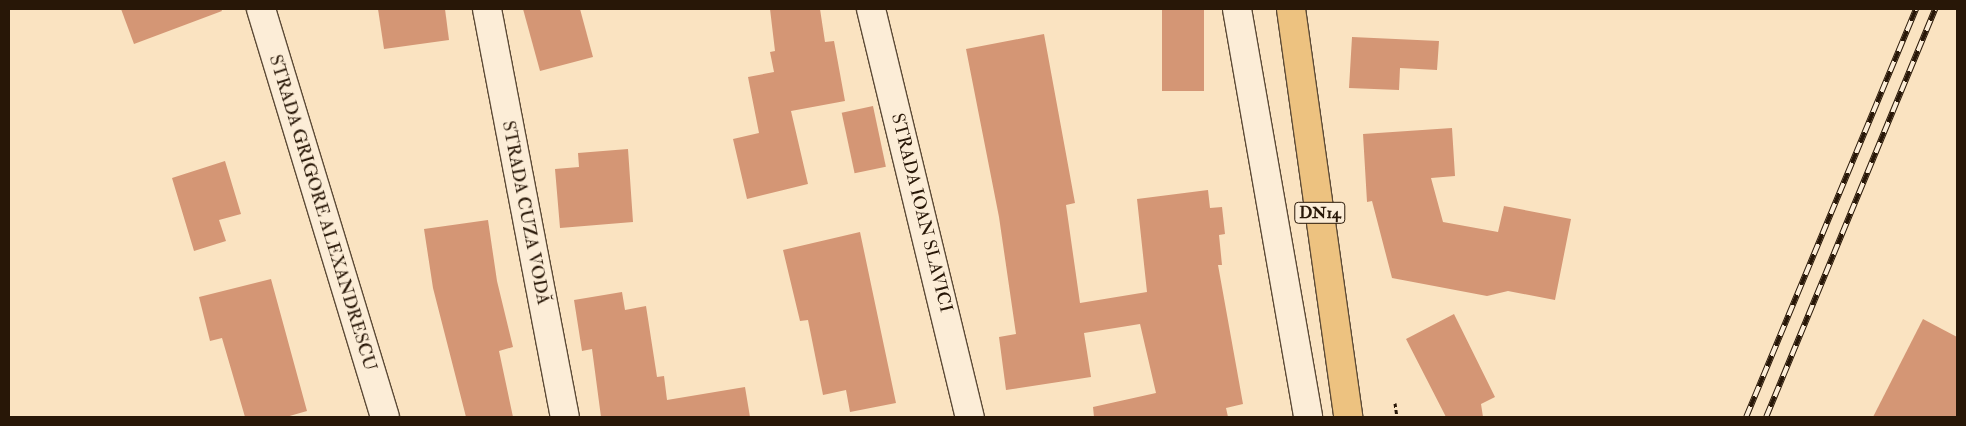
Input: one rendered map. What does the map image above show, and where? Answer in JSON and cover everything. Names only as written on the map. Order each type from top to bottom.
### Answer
[{"type":"main road","name":"DN14","points":[[1291,9],[1348,417]]},
{"type":"street","name":"STRADA GRIGORE ALEXANDRESCU","points":[[261,9],[385,417]]},
{"type":"street","name":"STRADA CUZA VODĂ","points":[[487,9],[565,417]]},
{"type":"street","name":"STRADA IOAN SLAVICI","points":[[870,9],[970,417]]},
{"type":"street","points":[[1238,9],[1308,417]]},
{"type":"path","points":[[1395,403],[1397,417]]},
{"type":"building","points":[[121,9],[221,9],[222,11],[134,44]]},
{"type":"building","points":[[378,9],[445,9],[449,40],[384,49]]},
{"type":"building","points":[[523,9],[580,9],[593,57],[540,71]]},
{"type":"building","points":[[770,9],[820,9],[825,42],[834,41],[845,101],[791,111],[808,184],[747,199],[733,139],[759,133],[748,77],[774,72],[770,52],[775,51]]},
{"type":"building","points":[[1162,9],[1204,9],[1204,91],[1162,91]]},
{"type":"building","points":[[1044,34],[1075,203],[1066,205],[1080,303],[1147,292],[1137,199],[1208,190],[1210,208],[1222,207],[1225,234],[1219,235],[1222,265],[1218,265],[1243,404],[1226,408],[1228,417],[1094,417],[1093,407],[1156,393],[1140,324],[1084,333],[1091,377],[1006,390],[999,337],[1016,334],[999,217],[966,49]]},
{"type":"building","points":[[1352,37],[1439,41],[1437,70],[1400,68],[1399,90],[1349,88]]},
{"type":"building","points":[[873,106],[886,167],[855,173],[842,113]]},
{"type":"building","points":[[1452,128],[1455,176],[1431,178],[1443,222],[1498,232],[1504,206],[1571,219],[1555,300],[1508,291],[1487,296],[1392,278],[1372,201],[1367,202],[1363,134]]},
{"type":"building","points":[[628,149],[633,222],[560,228],[555,169],[579,167],[578,153]]},
{"type":"building","points":[[225,161],[241,214],[219,220],[226,241],[194,251],[172,178]]},
{"type":"building","points":[[488,220],[497,281],[513,347],[499,351],[513,417],[466,417],[433,288],[424,229]]},
{"type":"building","points":[[860,232],[896,403],[850,412],[846,390],[823,395],[808,320],[800,321],[783,250]]},
{"type":"building","points":[[271,279],[307,411],[286,417],[245,417],[222,338],[210,341],[199,297]]},
{"type":"building","points":[[622,292],[625,310],[646,306],[657,377],[664,376],[667,400],[745,387],[750,417],[601,417],[592,349],[582,351],[574,300]]},
{"type":"building","points":[[1454,314],[1495,397],[1481,404],[1483,417],[1446,417],[1406,339]]},
{"type":"building","points":[[1923,319],[1957,337],[1957,417],[1873,417]]},
{"type":"railway","points":[[1746,417],[1916,9]]},
{"type":"railway","points":[[1766,417],[1935,9]]}]
